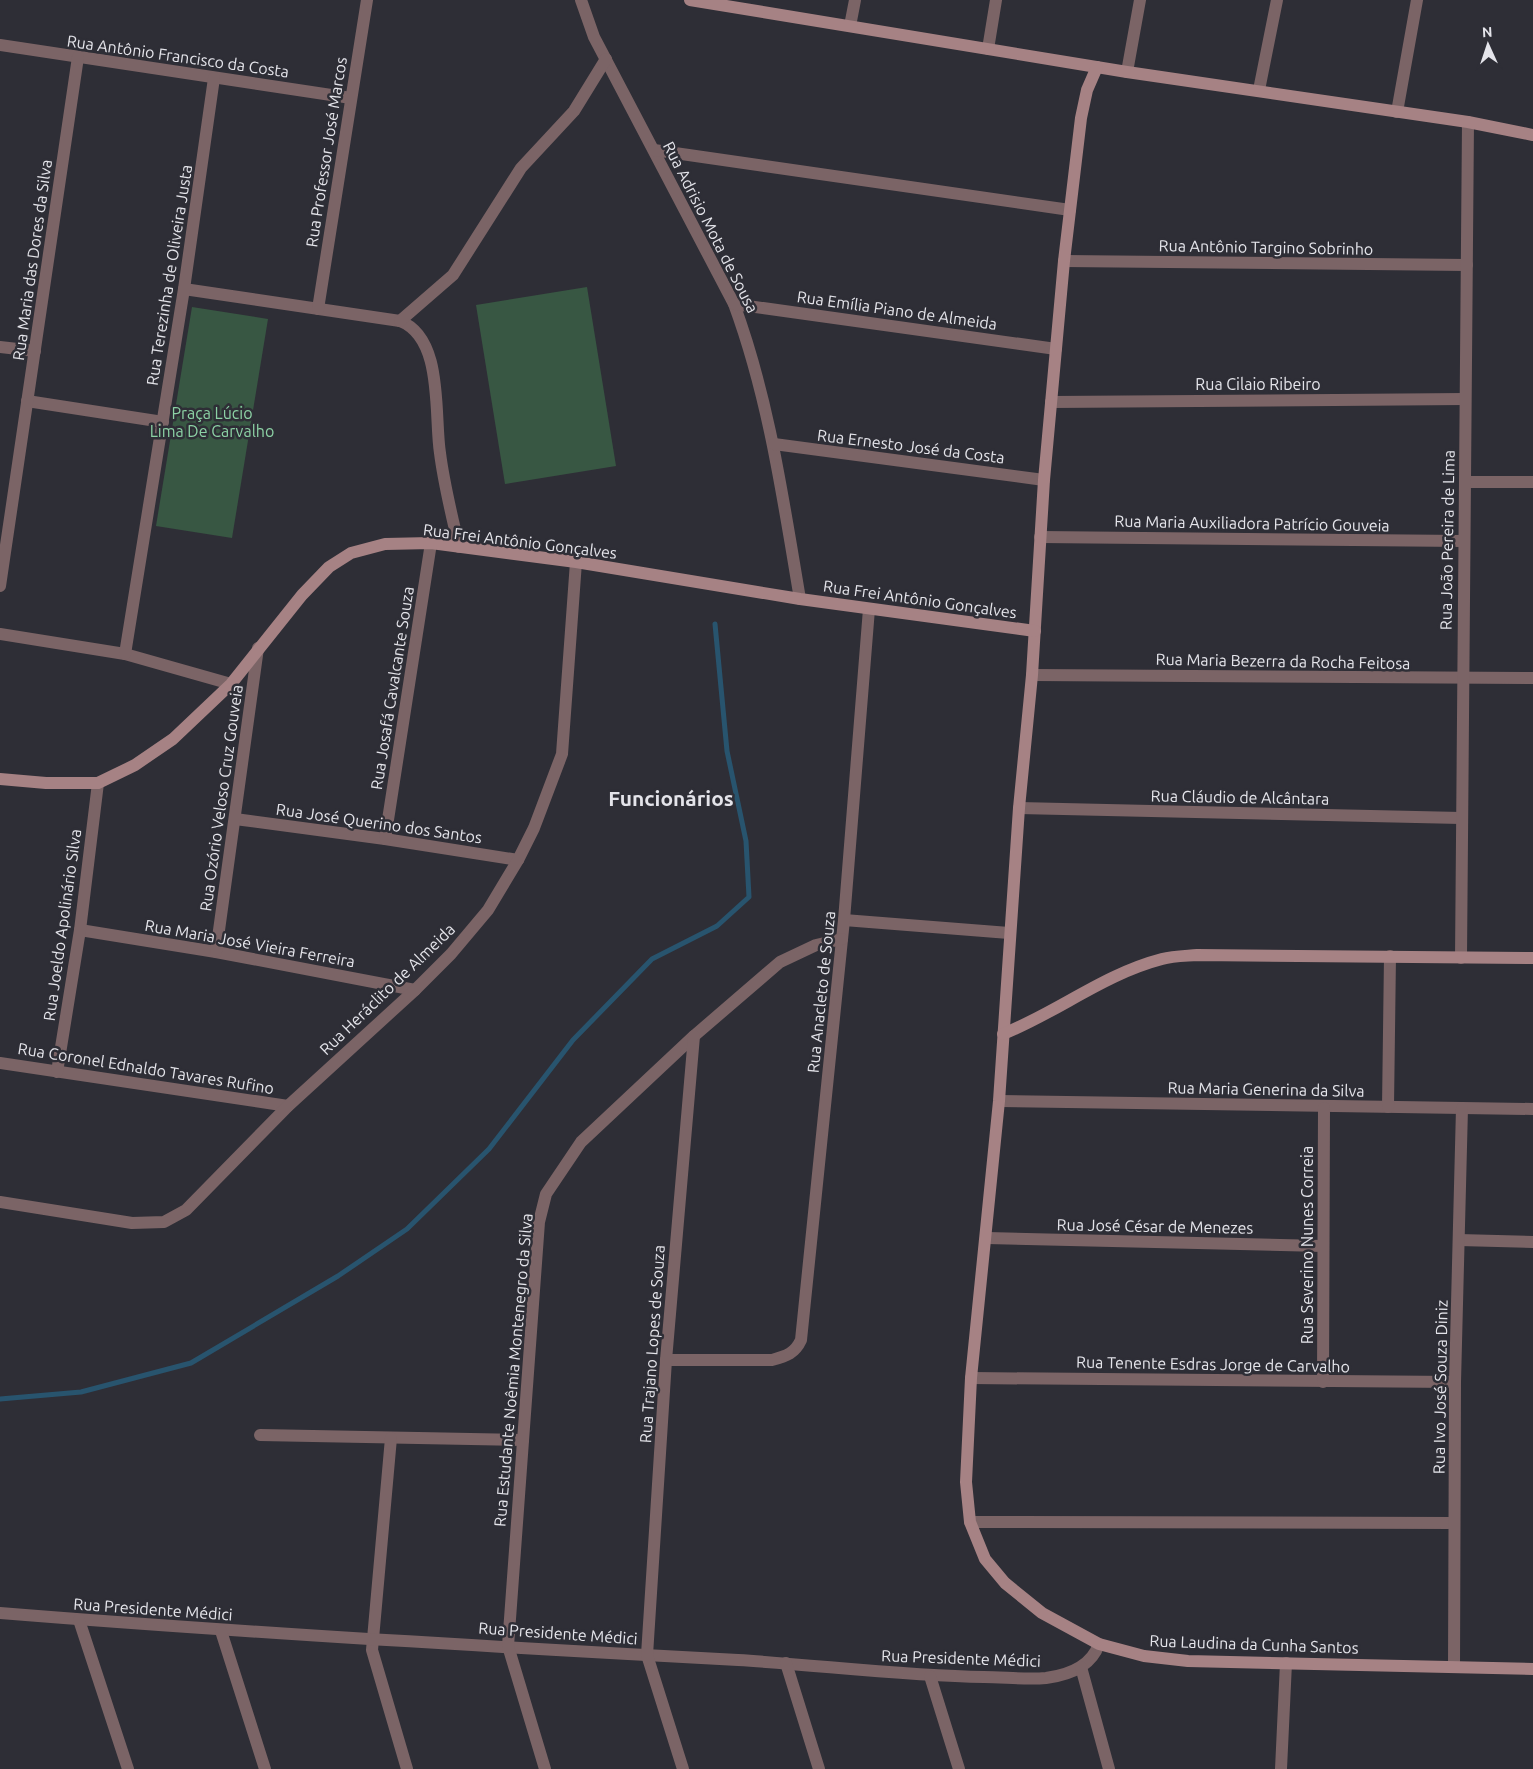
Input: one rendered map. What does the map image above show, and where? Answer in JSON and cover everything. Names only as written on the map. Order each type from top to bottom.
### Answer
[{"type":"street","name":"Rua Professor José Marcos","points":[[318,309],[367,0]]},
{"type":"street","name":"Rua Adrisio Mota de Sousa","points":[[581,0],[594,37],[734,304],[758,374],[774,444],[800,599]]},
{"type":"street","points":[[690,0],[718,2],[1127,72],[1468,122],[1533,135]]},
{"type":"street","points":[[850,26],[855,0]]},
{"type":"street","points":[[988,49],[996,0]]},
{"type":"street","points":[[1127,72],[1140,0]]},
{"type":"street","points":[[1259,90],[1277,0]]},
{"type":"street","points":[[1397,112],[1417,0]]},
{"type":"street","name":"Rua Antônio Francisco da Costa","points":[[0,45],[351,98]]},
{"type":"street","name":"Rua Maria das Dores da Silva","points":[[0,586],[78,58]]},
{"type":"street","points":[[400,320],[453,274],[521,168],[574,111],[606,59]]},
{"type":"street","name":"Rua Laudina da Cunha Santos","points":[[1098,67],[1088,90],[1081,118],[1064,261],[1044,480],[1032,675],[1019,808],[999,1101],[987,1238],[971,1378],[966,1482],[970,1522],[985,1559],[1005,1583],[1042,1613],[1099,1644],[1144,1656],[1188,1661],[1533,1669]]},
{"type":"street","name":"Rua Terezinha de Oliveira Justa","points":[[125,654],[184,289],[214,78]]},
{"type":"street","name":"Rua João Pereira de Lima","points":[[1461,958],[1468,122]]},
{"type":"street","points":[[654,150],[1070,210]]},
{"type":"street","name":"Rua Antônio Targino Sobrinho","points":[[1064,261],[1467,265]]},
{"type":"street","points":[[184,289],[400,320],[408,324],[419,335],[434,373],[439,451],[459,547]]},
{"type":"street","name":"Rua Emília Piano de Almeida","points":[[734,304],[1056,349]]},
{"type":"street","points":[[0,347],[35,351]]},
{"type":"street","name":"Rua Cilaio Ribeiro","points":[[1051,402],[1465,399]]},
{"type":"street","points":[[27,401],[163,422]]},
{"type":"street","name":"Rua Ernesto José da Costa","points":[[774,444],[1044,480]]},
{"type":"street","points":[[1465,482],[1533,482]]},
{"type":"street","name":"Rua Maria Auxiliadora Patrício Gouveia","points":[[1040,537],[1464,541]]},
{"type":"street","name":"Rua Frei Antônio Gonçalves","points":[[0,779],[46,783],[98,782],[134,765],[173,739],[231,684],[302,595],[329,566],[351,553],[385,544],[431,543],[576,562],[800,599],[1035,631]]},
{"type":"street","name":"Rua Josafá Cavalcante Souza","points":[[385,839],[431,543]]},
{"type":"street","name":"Rua Heráclito de Almeida","points":[[0,1202],[149,1224],[176,1218],[197,1200],[288,1106],[415,990],[451,954],[488,910],[518,860],[548,795],[562,754],[576,562]]},
{"type":"street","name":"Rua Anacleto de Souza","points":[[666,1360],[772,1360],[788,1355],[797,1349],[803,1331],[844,920],[869,609]]},
{"type":"street","points":[[0,634],[125,654],[231,684]]},
{"type":"street","name":"Rua Ozório Veloso Cruz Gouveia","points":[[216,952],[258,648]]},
{"type":"street","name":"Rua Maria Bezerra da Rocha Feitosa","points":[[1032,675],[1533,678]]},
{"type":"street","name":"Rua Joeldo Apolinário Silva","points":[[57,1072],[80,930],[98,782]]},
{"type":"street","name":"Rua Cláudio de Alcântara","points":[[1019,808],[1461,818]]},
{"type":"street","name":"Rua José Querino dos Santos","points":[[235,819],[385,839],[518,860]]},
{"type":"street","points":[[844,920],[1010,933]]},
{"type":"street","name":"Rua Maria José Vieira Ferreira","points":[[80,930],[216,952],[415,990]]},
{"type":"street","name":"Rua Estudante Noêmia Montenegro da Silva","points":[[508,1646],[539,1222],[546,1194],[581,1142],[694,1036],[780,962],[816,946],[842,939]]},
{"type":"street","points":[[1003,1034],[1036,1021],[1086,989],[1131,969],[1164,958],[1197,955],[1533,958]]},
{"type":"street","points":[[1388,1107],[1390,956]]},
{"type":"street","name":"Rua Trajano Lopes de Souza","points":[[647,1655],[666,1360],[694,1036]]},
{"type":"street","name":"Rua Coronel Ednaldo Tavares Rufino","points":[[0,1063],[288,1106]]},
{"type":"street","name":"Rua Maria Generina da Silva","points":[[999,1101],[1324,1108],[1388,1107],[1533,1110]]},
{"type":"street","name":"Rua Severino Nunes Correia","points":[[1323,1382],[1324,1108]]},
{"type":"street","name":"Rua Ivo José Souza Diniz","points":[[1454,1667],[1455,1382],[1462,1108]]},
{"type":"street","name":"Rua José César de Menezes","points":[[987,1238],[1323,1246]]},
{"type":"street","points":[[1459,1240],[1533,1242]]},
{"type":"street","name":"Rua Tenente Esdras Jorge de Carvalho","points":[[971,1378],[1455,1382]]},
{"type":"street","points":[[260,1435],[523,1440]]},
{"type":"street","points":[[391,1438],[372,1639],[374,1660],[407,1769]]},
{"type":"street","points":[[970,1522],[1454,1523]]},
{"type":"street","name":"Rua Presidente Médici","points":[[0,1613],[221,1631],[786,1663],[930,1676],[1044,1678],[1066,1674],[1081,1667],[1095,1656],[1099,1644]]},
{"type":"street","points":[[79,1620],[128,1769]]},
{"type":"street","points":[[221,1631],[265,1769]]},
{"type":"street","points":[[508,1646],[545,1769]]},
{"type":"street","points":[[647,1655],[683,1769]]},
{"type":"street","points":[[786,1663],[819,1769]]},
{"type":"street","points":[[1281,1769],[1286,1663]]},
{"type":"street","points":[[1081,1667],[1109,1769]]},
{"type":"street","points":[[930,1676],[959,1769]]},
{"type":"green space","points":[[587,287],[616,466],[505,484],[476,305]]},
{"type":"green space","name":"Praça Lúcio Lima De Carvalho","points":[[192,307],[268,319],[232,538],[156,526]]},
{"type":"waterway","points":[[0,1399],[81,1392],[191,1363],[338,1276],[407,1229],[489,1149],[573,1040],[652,959],[717,926],[749,897],[746,841],[727,751],[715,624]]},
{"type":"district","name":"Funcionários","points":[[671,798]]}]
